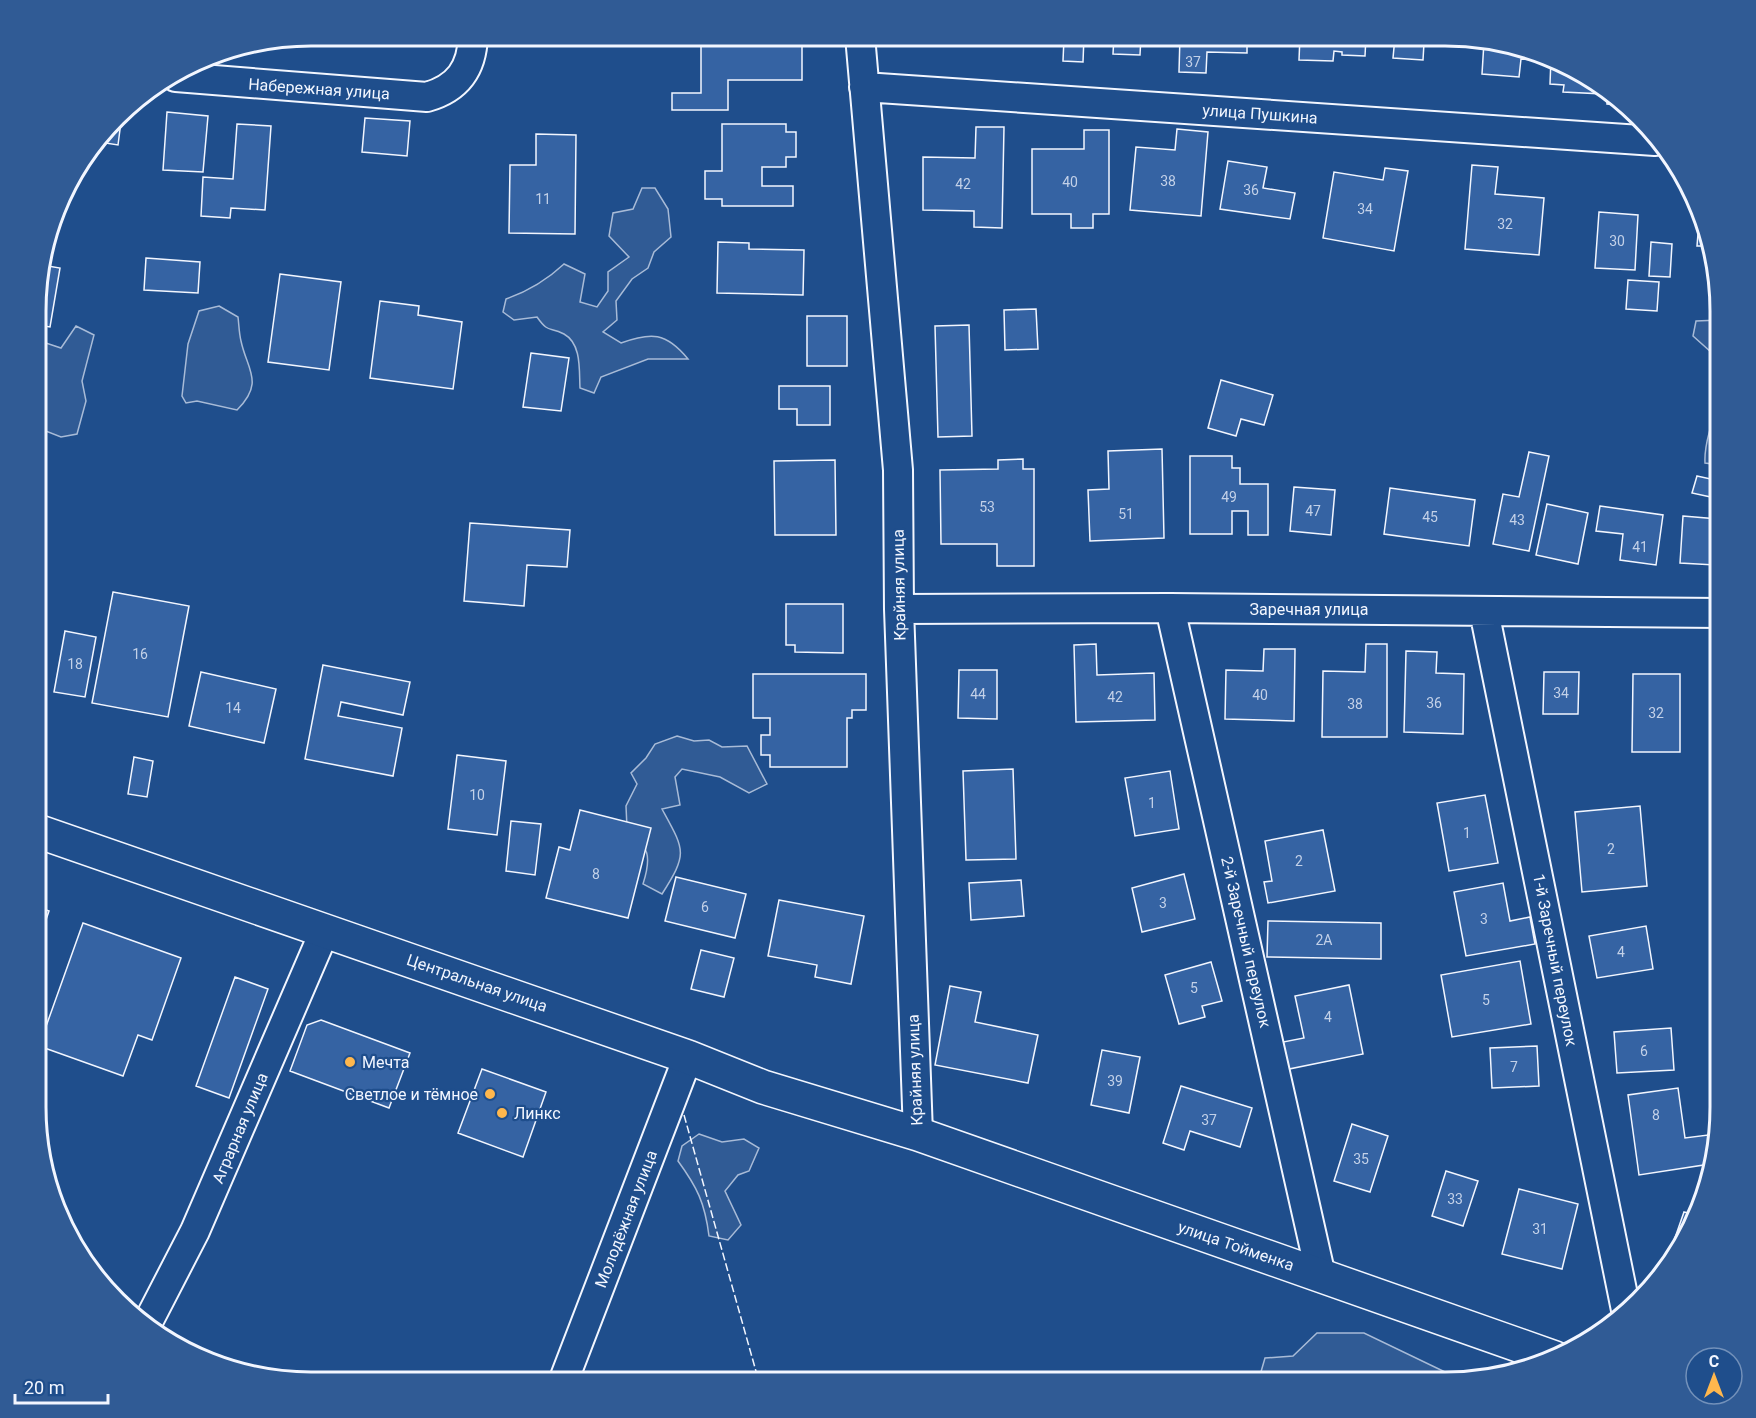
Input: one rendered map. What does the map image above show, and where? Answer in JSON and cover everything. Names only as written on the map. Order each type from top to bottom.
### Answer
[{"type":"street","name":"Набережная улица","points":[[187,78],[427,97],[444,92],[458,81],[467,69],[472,46]]},
{"type":"street","name":"Крайняя улица","points":[[861,46],[898,470],[899,609],[918,1134]]},
{"type":"street","name":"улица Пушкина","points":[[864,87],[1647,140]]},
{"type":"street","name":"Заречная улица","points":[[899,609],[1170,608],[1710,614]]},
{"type":"street","name":"2-й Заречный переулок","points":[[1170,608],[1321,1276]]},
{"type":"street","name":"1-й Заречный переулок","points":[[1484,611],[1624,1301]]},
{"type":"street","name":"Центральная улица","points":[[46,834],[688,1057],[763,1087],[918,1134]]},
{"type":"street","name":"Аграрная улица","points":[[150,1317],[195,1231],[325,930]]},
{"type":"street","name":"Молодёжная улица","points":[[567,1372],[688,1057]]},
{"type":"street","name":"улица Тойменка","points":[[918,1134],[1541,1353]]},
{"type":"shaded area","points":[[642,188],[655,188],[668,209],[671,237],[654,252],[648,268],[632,279],[616,301],[617,320],[603,332],[621,343],[650,336],[665,339],[688,359],[648,359],[601,377],[594,393],[580,388],[577,351],[570,338],[547,328],[537,317],[514,320],[503,312],[506,299],[551,275],[564,264],[585,274],[580,302],[597,307],[608,291],[608,272],[629,257],[609,236],[613,213],[633,209]]},
{"type":"shaded area","points":[[219,306],[238,317],[241,341],[252,376],[250,391],[237,410],[197,401],[186,403],[182,396],[188,344],[199,311]]},
{"type":"shaded area","points":[[1710,320],[1710,351],[1693,336],[1696,321]]},
{"type":"shaded area","points":[[76,326],[94,335],[82,381],[86,401],[77,434],[61,437],[46,431],[46,343],[61,348]]},
{"type":"shaded area","points":[[1710,428],[1710,464],[1705,463]]},
{"type":"shaded area","points":[[677,736],[694,741],[709,740],[722,747],[747,746],[767,784],[749,793],[720,777],[682,769],[675,777],[680,805],[662,809],[675,834],[680,852],[676,869],[662,894],[643,884],[647,853],[640,841],[627,828],[626,806],[637,784],[631,773],[646,758],[655,744]]},
{"type":"shaded area","points":[[699,1134],[722,1142],[744,1139],[759,1148],[749,1171],[738,1175],[725,1191],[741,1225],[728,1240],[709,1236],[699,1196],[678,1161],[682,1146]]},
{"type":"shaded area","points":[[1317,1333],[1364,1333],[1445,1372],[1261,1372],[1265,1358],[1293,1356]]},
{"type":"building","points":[[701,46],[802,46],[802,80],[728,80],[728,110],[672,110],[672,93],[701,93]]},
{"type":"building","points":[[1064,46],[1084,46],[1083,62],[1063,61]]},
{"type":"building","points":[[1113,46],[1140,46],[1140,55],[1113,54]]},
{"type":"building","points":[[1180,46],[1247,46],[1247,53],[1207,52],[1206,73],[1179,72]]},
{"type":"building","points":[[1300,46],[1366,46],[1365,56],[1342,55],[1342,52],[1334,51],[1333,61],[1299,60]]},
{"type":"building","points":[[1394,46],[1424,46],[1423,60],[1393,58]]},
{"type":"building","points":[[1484,50],[1524,59],[1521,59],[1519,77],[1482,74]]},
{"type":"building","points":[[1551,69],[1596,94],[1563,92],[1564,85],[1550,84]]},
{"type":"building","points":[[167,112],[208,116],[203,172],[163,170]]},
{"type":"building","points":[[365,118],[410,121],[407,156],[362,152]]},
{"type":"building","points":[[237,124],[271,126],[265,210],[231,208],[230,218],[201,216],[203,177],[233,179]]},
{"type":"building","points":[[722,124],[786,124],[786,132],[796,132],[796,157],[786,157],[786,167],[762,167],[762,186],[793,186],[793,206],[722,206],[722,199],[705,199],[705,171],[722,171]]},
{"type":"building","points":[[976,127],[1004,127],[1002,228],[974,227],[974,211],[923,210],[923,157],[975,158]]},
{"type":"building","points":[[120,128],[118,145],[107,143]]},
{"type":"building","points":[[1177,129],[1208,132],[1201,216],[1130,210],[1136,147],[1175,150]]},
{"type":"building","points":[[1084,130],[1109,130],[1109,214],[1093,214],[1093,228],[1071,228],[1071,214],[1032,214],[1032,149],[1084,149]]},
{"type":"building","points":[[536,134],[576,135],[575,234],[509,233],[510,165],[536,165]]},
{"type":"building","points":[[1228,161],[1267,167],[1263,188],[1295,193],[1290,219],[1220,209]]},
{"type":"building","points":[[1472,165],[1498,167],[1495,194],[1544,198],[1539,255],[1465,249]]},
{"type":"building","points":[[1385,168],[1408,171],[1394,251],[1323,238],[1334,172],[1383,180]]},
{"type":"building","points":[[1599,212],[1638,215],[1635,270],[1595,268]]},
{"type":"building","points":[[718,242],[749,243],[749,249],[804,250],[803,295],[717,293]]},
{"type":"building","points":[[1651,242],[1672,244],[1670,277],[1649,276]]},
{"type":"building","points":[[146,258],[200,262],[198,293],[144,290]]},
{"type":"building","points":[[51,266],[60,268],[50,327],[46,326],[46,312]]},
{"type":"building","points":[[280,274],[341,282],[329,370],[268,362]]},
{"type":"building","points":[[1628,280],[1659,282],[1657,311],[1626,309]]},
{"type":"building","points":[[380,301],[419,306],[418,315],[462,322],[453,389],[370,378]]},
{"type":"building","points":[[1036,309],[1038,349],[1005,350],[1004,310]]},
{"type":"building","points":[[807,316],[847,316],[847,366],[807,366]]},
{"type":"building","points":[[969,325],[972,436],[938,437],[935,326]]},
{"type":"building","points":[[531,353],[569,358],[561,411],[523,407]]},
{"type":"building","points":[[1221,380],[1273,395],[1264,425],[1241,419],[1236,436],[1208,428]]},
{"type":"building","points":[[779,386],[830,386],[830,425],[797,425],[797,409],[779,409]]},
{"type":"building","points":[[1162,449],[1164,538],[1090,541],[1088,490],[1109,489],[1108,451]]},
{"type":"building","points":[[1529,452],[1549,456],[1529,551],[1493,544],[1503,494],[1519,497]]},
{"type":"building","points":[[1190,456],[1232,456],[1232,468],[1240,468],[1240,484],[1268,484],[1268,535],[1248,535],[1248,511],[1232,511],[1232,534],[1190,534]]},
{"type":"building","points":[[1023,459],[1023,469],[1034,469],[1034,566],[997,566],[997,544],[941,544],[940,470],[998,469],[998,460]]},
{"type":"building","points":[[835,460],[836,535],[775,535],[774,461]]},
{"type":"building","points":[[1697,476],[1710,479],[1710,497],[1692,493]]},
{"type":"building","points":[[1294,487],[1335,490],[1331,535],[1290,531]]},
{"type":"building","points":[[1390,488],[1475,500],[1469,546],[1384,534]]},
{"type":"building","points":[[1547,504],[1588,513],[1578,564],[1536,555]]},
{"type":"building","points":[[1600,506],[1663,515],[1656,565],[1620,560],[1623,534],[1596,531]]},
{"type":"building","points":[[1683,516],[1710,518],[1710,565],[1680,563]]},
{"type":"building","points":[[470,523],[570,530],[567,567],[527,565],[524,606],[464,601]]},
{"type":"building","points":[[113,592],[189,606],[168,717],[92,703]]},
{"type":"building","points":[[786,604],[843,604],[843,653],[795,652],[795,645],[786,645]]},
{"type":"building","points":[[65,631],[96,637],[85,697],[54,692]]},
{"type":"building","points":[[1096,644],[1097,675],[1154,673],[1155,720],[1076,722],[1074,645]]},
{"type":"building","points":[[1366,644],[1387,644],[1387,737],[1322,737],[1323,671],[1365,672]]},
{"type":"building","points":[[1264,649],[1295,649],[1294,721],[1225,719],[1226,670],[1263,671]]},
{"type":"building","points":[[1406,651],[1437,652],[1436,673],[1464,674],[1463,734],[1404,732]]},
{"type":"building","points":[[323,665],[410,682],[403,715],[341,702],[338,716],[402,728],[393,776],[305,759]]},
{"type":"building","points":[[959,670],[997,670],[997,719],[958,718]]},
{"type":"building","points":[[201,672],[276,689],[264,743],[189,726]]},
{"type":"building","points":[[1544,672],[1579,672],[1578,714],[1543,714]]},
{"type":"building","points":[[753,674],[866,674],[866,710],[852,710],[852,718],[847,718],[847,767],[770,767],[770,755],[761,755],[761,735],[770,735],[770,718],[753,718]]},
{"type":"building","points":[[1633,674],[1680,674],[1680,752],[1632,752]]},
{"type":"building","points":[[457,755],[506,761],[497,835],[448,829]]},
{"type":"building","points":[[134,757],[153,761],[147,797],[128,794]]},
{"type":"building","points":[[1013,769],[1016,859],[966,860],[963,771]]},
{"type":"building","points":[[1170,771],[1179,829],[1135,836],[1125,778]]},
{"type":"building","points":[[1485,795],[1498,863],[1449,871],[1437,803]]},
{"type":"building","points":[[1640,806],[1647,886],[1582,892],[1575,812]]},
{"type":"building","points":[[580,810],[651,828],[628,918],[546,898],[559,847],[570,850]]},
{"type":"building","points":[[511,821],[541,824],[535,875],[506,871]]},
{"type":"building","points":[[1323,830],[1335,891],[1268,903],[1264,882],[1272,881],[1265,841]]},
{"type":"building","points":[[1184,874],[1195,919],[1142,932],[1132,888]]},
{"type":"building","points":[[676,877],[746,894],[735,938],[665,921]]},
{"type":"building","points":[[1021,880],[1024,916],[971,920],[969,883]]},
{"type":"building","points":[[1503,883],[1510,921],[1530,917],[1535,944],[1466,956],[1454,892]]},
{"type":"building","points":[[779,900],[864,916],[851,984],[815,977],[817,965],[768,956]]},
{"type":"building","points":[[1268,921],[1381,923],[1381,959],[1267,957]]},
{"type":"building","points":[[83,923],[181,958],[152,1040],[138,1035],[123,1076],[46,1048],[46,1026]]},
{"type":"building","points":[[1646,926],[1653,969],[1597,978],[1589,936]]},
{"type":"building","points":[[701,950],[734,958],[724,997],[691,989]]},
{"type":"building","points":[[1520,961],[1531,1024],[1452,1037],[1441,975]]},
{"type":"building","points":[[1211,962],[1222,1001],[1202,1006],[1205,1017],[1179,1024],[1165,975]]},
{"type":"building","points":[[235,977],[268,989],[229,1098],[196,1086]]},
{"type":"building","points":[[1349,985],[1363,1054],[1289,1069],[1283,1042],[1304,1038],[1295,996]]},
{"type":"building","points":[[950,986],[981,992],[975,1022],[1038,1035],[1028,1083],[935,1065]]},
{"type":"building","name":"Мечта","points":[[321,1020],[410,1053],[389,1108],[290,1071],[307,1025]]},
{"type":"building","points":[[1671,1028],[1674,1070],[1617,1073],[1614,1032]]},
{"type":"building","points":[[1537,1046],[1539,1086],[1492,1088],[1490,1048]]},
{"type":"building","points":[[1102,1050],[1140,1057],[1129,1113],[1091,1105]]},
{"type":"building","name":"Линкс","points":[[482,1069],[546,1092],[523,1157],[458,1133]]},
{"type":"building","points":[[1181,1086],[1252,1108],[1240,1147],[1190,1131],[1184,1150],[1163,1143]]},
{"type":"building","points":[[1678,1088],[1685,1138],[1708,1135],[1702,1165],[1639,1175],[1628,1095]]},
{"type":"building","points":[[1352,1124],[1388,1136],[1370,1192],[1334,1181]]},
{"type":"building","points":[[1446,1171],[1478,1181],[1463,1226],[1432,1216]]},
{"type":"building","points":[[1519,1189],[1578,1204],[1562,1269],[1502,1254]]},
{"type":"building","points":[[1684,1212],[1687,1213],[1682,1224],[1676,1236]]},
{"type":"fence","points":[[684,1115],[756,1372]]},
{"type":"place","name":"Мечта","points":[[350,1062]]},
{"type":"place","name":"Светлое и тёмное","points":[[490,1094]]},
{"type":"place","name":"Линкс","points":[[502,1113]]}]
